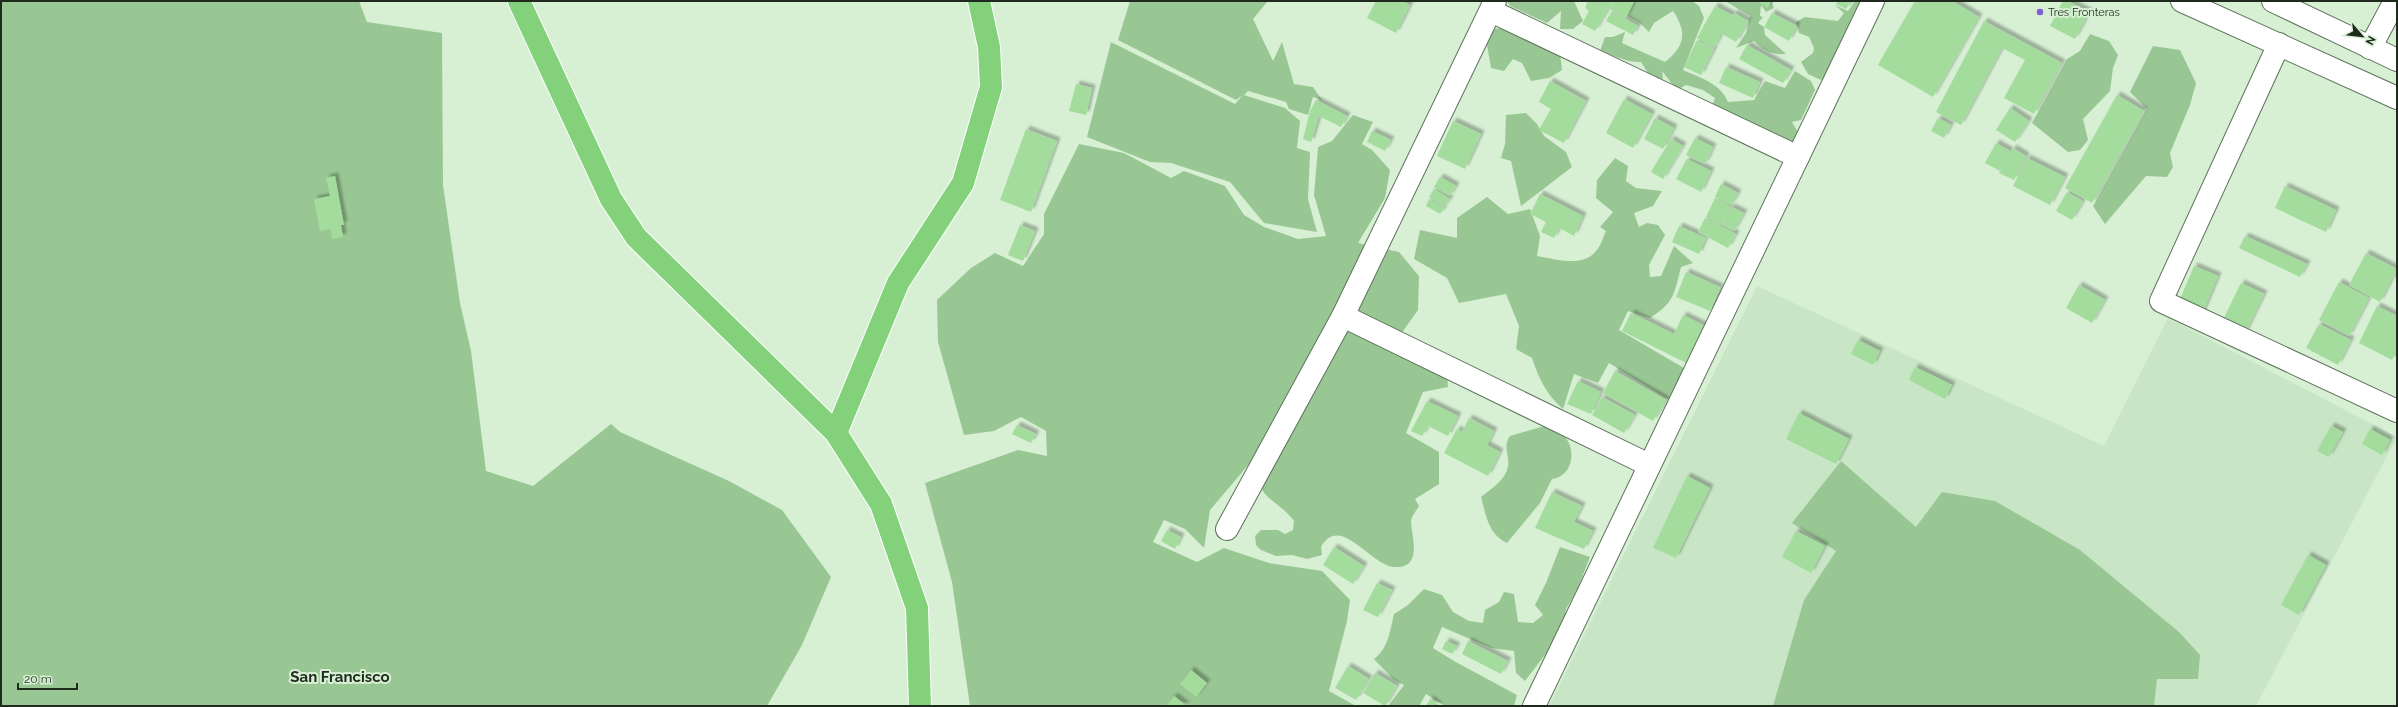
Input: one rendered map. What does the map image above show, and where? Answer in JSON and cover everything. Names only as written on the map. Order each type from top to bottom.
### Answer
[{"type":"highway","points":[[519,1],[611,199],[636,237],[836,433],[882,504],[917,608],[920,706]]},
{"type":"highway","points":[[836,433],[898,283],[963,183],[991,87],[989,47],[979,1]]},
{"type":"street","points":[[1534,706],[1873,1]]},
{"type":"street","points":[[2182,1],[2397,98]]},
{"type":"street","points":[[2273,1],[2397,60]]},
{"type":"street","points":[[2370,48],[2395,1]]},
{"type":"street","points":[[1227,529],[1343,316],[1493,6],[1798,157]]},
{"type":"street","points":[[2279,44],[2161,301],[2397,411]]},
{"type":"street","points":[[1343,316],[1650,465]]},
{"type":"shaded area","points":[[1,1],[359,1],[367,22],[442,33],[443,185],[460,303],[471,351],[486,471],[533,486],[611,424],[620,432],[729,481],[782,510],[831,577],[802,645],[767,706],[1,706]]},
{"type":"shaded area","points":[[1130,1],[1268,1],[1253,19],[1273,61],[1282,42],[1294,84],[1313,87],[1322,100],[1313,97],[1308,115],[1289,109],[1286,102],[1248,91],[1244,95],[1285,108],[1300,121],[1297,148],[1310,152],[1308,199],[1317,232],[1264,223],[1230,182],[1171,163],[1150,162],[1087,137],[1111,42],[1235,104],[1243,95],[1236,100],[1118,40]]},
{"type":"shaded area","points":[[1507,1],[1574,1],[1583,21],[1573,29],[1560,29],[1561,11],[1547,23],[1510,6]]},
{"type":"shaded area","points":[[1634,1],[1692,1],[1699,6],[1704,18],[1683,70],[1715,86],[1725,95],[1728,102],[1754,100],[1765,81],[1785,88],[1795,71],[1811,81],[1815,90],[1801,120],[1792,122],[1799,134],[1790,148],[1709,115],[1715,98],[1703,90],[1686,85],[1677,90],[1662,71],[1663,79],[1651,78],[1641,62],[1626,60],[1600,51],[1605,37],[1613,37],[1625,32],[1622,43],[1665,62],[1676,51],[1682,39],[1682,33],[1681,26],[1673,11],[1654,23],[1649,32],[1639,22],[1626,15]]},
{"type":"shaded area","points":[[1725,1],[1771,1],[1774,8],[1766,12],[1761,5],[1760,16],[1763,17],[1758,23],[1764,27],[1765,35],[1786,54],[1768,52],[1754,41],[1736,48],[1746,33],[1750,16]]},
{"type":"shaded area","points":[[1855,1],[1864,1],[1836,68],[1821,80],[1808,74],[1801,62],[1813,53],[1814,48],[1809,37],[1799,33],[1796,22],[1805,17],[1838,21],[1844,13],[1835,5],[1848,11]]},
{"type":"shaded area","points":[[1505,27],[1560,52],[1562,70],[1549,78],[1531,81],[1522,63],[1513,59],[1504,71],[1491,68],[1487,45],[1490,30]]},
{"type":"shaded area","points":[[2090,34],[2109,41],[2118,55],[2113,68],[2110,91],[2083,119],[2088,140],[2080,150],[2068,152],[2032,123],[2067,59],[2080,51]]},
{"type":"shaded area","points":[[2153,46],[2180,50],[2196,83],[2190,105],[2170,153],[2173,167],[2167,177],[2146,176],[2105,224],[2093,206],[2147,109],[2130,92]]},
{"type":"shaded area","points":[[1526,113],[1537,124],[1544,136],[1566,152],[1572,167],[1521,206],[1511,161],[1501,158],[1505,144],[1506,115]]},
{"type":"shaded area","points":[[1353,115],[1373,122],[1362,144],[1372,150],[1390,170],[1385,198],[1358,243],[1399,252],[1419,276],[1418,310],[1398,338],[1447,373],[1448,387],[1423,392],[1406,433],[1439,452],[1439,484],[1415,499],[1419,506],[1411,520],[1414,544],[1412,558],[1409,563],[1403,566],[1394,567],[1375,558],[1346,538],[1337,536],[1329,538],[1321,547],[1322,555],[1307,559],[1292,555],[1276,556],[1261,550],[1256,545],[1255,536],[1261,530],[1278,530],[1285,534],[1293,530],[1294,521],[1262,490],[1258,479],[1255,457],[1210,510],[1204,548],[1185,529],[1164,520],[1153,542],[1197,562],[1224,548],[1269,563],[1322,571],[1350,600],[1347,621],[1329,691],[1356,706],[970,706],[952,582],[925,483],[1018,450],[1047,456],[1046,431],[1021,417],[994,431],[964,435],[938,342],[937,300],[971,268],[995,253],[1023,266],[1044,234],[1044,214],[1079,144],[1124,153],[1171,178],[1184,171],[1225,186],[1244,215],[1264,227],[1298,239],[1326,236],[1314,195],[1318,147],[1332,141]]},
{"type":"shaded area","points":[[1615,158],[1628,166],[1626,181],[1636,188],[1662,191],[1653,206],[1634,213],[1639,227],[1647,223],[1658,225],[1665,235],[1649,265],[1650,277],[1661,276],[1674,246],[1693,263],[1681,267],[1675,291],[1669,302],[1664,307],[1650,318],[1628,311],[1619,330],[1689,371],[1677,382],[1677,405],[1609,363],[1598,383],[1574,374],[1563,409],[1552,398],[1544,386],[1537,373],[1532,358],[1516,349],[1519,326],[1506,294],[1459,303],[1447,278],[1414,259],[1420,230],[1457,238],[1457,218],[1487,197],[1508,214],[1530,209],[1540,236],[1537,256],[1568,261],[1584,259],[1590,256],[1599,247],[1606,231],[1600,227],[1613,212],[1596,198],[1597,180]]},
{"type":"shaded area","points":[[1757,286],[2104,446],[2168,318],[2397,437],[2256,706],[1549,706]]},
{"type":"shaded area","points":[[1548,425],[1560,432],[1569,444],[1571,457],[1568,469],[1564,474],[1552,479],[1540,503],[1507,543],[1496,535],[1492,529],[1486,517],[1481,497],[1498,484],[1507,471],[1508,462],[1506,448],[1510,436]]},
{"type":"shaded area","points":[[1841,461],[1916,527],[1942,492],[1995,501],[2080,550],[2179,632],[2200,655],[2198,679],[2157,679],[2154,706],[1773,706],[1804,600],[1836,551],[1792,523]]},
{"type":"shaded area","points":[[1560,547],[1590,557],[1577,590],[1566,609],[1564,630],[1525,681],[1516,673],[1514,651],[1491,648],[1442,627],[1433,648],[1517,695],[1514,706],[1445,706],[1426,694],[1419,706],[1388,706],[1404,685],[1393,679],[1374,659],[1379,655],[1385,645],[1390,633],[1394,614],[1408,605],[1424,589],[1442,595],[1453,612],[1469,621],[1483,623],[1485,610],[1499,602],[1504,592],[1514,594],[1518,622],[1533,623],[1543,615],[1535,605],[1546,583]]},
{"type":"building","points":[[1376,1],[1401,1],[1410,5],[1396,33],[1367,18]]},
{"type":"building","points":[[1588,1],[1613,1],[1595,31],[1582,24],[1589,11],[1585,8]]},
{"type":"building","points":[[1614,1],[1634,2],[1626,18],[1610,9]]},
{"type":"building","points":[[1756,1],[1771,1],[1768,8]]},
{"type":"building","points":[[1838,1],[1851,1],[1846,9],[1836,4]]},
{"type":"building","points":[[1915,1],[1952,1],[1979,17],[1933,97],[1878,65]]},
{"type":"building","points":[[2063,1],[2068,1],[2089,12],[2075,39],[2050,26]]},
{"type":"building","points":[[1715,6],[1732,15],[1714,48],[1697,38]]},
{"type":"building","points":[[1612,11],[1638,26],[1633,35],[1606,21]]},
{"type":"building","points":[[1734,13],[1748,21],[1736,42],[1722,34]]},
{"type":"building","points":[[1772,13],[1797,26],[1789,41],[1764,27]]},
{"type":"building","points":[[1984,21],[2062,63],[2034,114],[2004,98],[2025,60],[2002,48],[1961,125],[1936,112]]},
{"type":"building","points":[[1697,40],[1714,49],[1701,75],[1684,67]]},
{"type":"building","points":[[1747,45],[1791,70],[1783,83],[1739,59]]},
{"type":"building","points":[[1726,67],[1760,82],[1753,98],[1719,83]]},
{"type":"building","points":[[1550,81],[1586,101],[1564,143],[1539,130],[1551,109],[1539,102]]},
{"type":"building","points":[[1076,84],[1092,88],[1086,115],[1069,111]]},
{"type":"building","points":[[2117,95],[2144,111],[2092,203],[2065,188]]},
{"type":"building","points":[[1624,99],[1652,114],[1633,148],[1606,133]]},
{"type":"building","points":[[1316,100],[1347,116],[1341,127],[1319,116],[1311,142],[1303,139],[1310,111]]},
{"type":"building","points":[[2010,108],[2029,121],[2015,142],[1996,130]]},
{"type":"building","points":[[1655,118],[1674,128],[1663,149],[1644,139]]},
{"type":"building","points":[[1938,118],[1951,125],[1944,138],[1931,131]]},
{"type":"building","points":[[1453,121],[1481,134],[1465,169],[1437,156]]},
{"type":"building","points":[[1026,129],[1057,141],[1031,212],[1000,200]]},
{"type":"building","points":[[1372,131],[1391,140],[1385,151],[1367,142]]},
{"type":"building","points":[[1695,138],[1713,147],[1705,164],[1686,155]]},
{"type":"building","points":[[1671,139],[1683,146],[1663,179],[1651,172]]},
{"type":"building","points":[[1996,143],[2010,151],[2000,171],[1985,163]]},
{"type":"building","points":[[2013,148],[2026,156],[2014,180],[1999,173]]},
{"type":"building","points":[[2027,158],[2065,177],[2050,205],[2013,186]]},
{"type":"building","points":[[1687,159],[1711,171],[1701,192],[1676,179]]},
{"type":"building","points":[[335,176],[344,225],[341,225],[343,237],[332,239],[331,229],[320,231],[314,199],[330,196],[326,178]]},
{"type":"building","points":[[1440,177],[1456,186],[1450,196],[1434,187]]},
{"type":"building","points":[[1721,184],[1738,193],[1731,205],[1715,197]]},
{"type":"building","points":[[2285,186],[2336,210],[2326,232],[2275,208]]},
{"type":"building","points":[[1434,189],[1450,199],[1444,207],[1429,197]]},
{"type":"building","points":[[2067,192],[2083,201],[2072,220],[2056,211]]},
{"type":"building","points":[[1540,194],[1583,216],[1574,236],[1559,228],[1554,238],[1541,232],[1546,222],[1530,214]]},
{"type":"building","points":[[1715,198],[1730,206],[1721,225],[1706,217]]},
{"type":"building","points":[[1429,199],[1444,208],[1440,214],[1426,206]]},
{"type":"building","points":[[1731,207],[1744,213],[1734,231],[1722,225]]},
{"type":"building","points":[[1705,218],[1736,234],[1728,248],[1698,232]]},
{"type":"building","points":[[1020,225],[1035,231],[1023,261],[1008,255]]},
{"type":"building","points":[[1679,226],[1706,238],[1699,254],[1672,242]]},
{"type":"building","points":[[2245,236],[2307,264],[2300,277],[2239,248]]},
{"type":"building","points":[[2366,253],[2397,269],[2380,302],[2349,285]]},
{"type":"building","points":[[2194,266],[2218,276],[2202,314],[2178,304]]},
{"type":"building","points":[[1686,272],[1720,287],[1710,311],[1676,297]]},
{"type":"building","points":[[2339,282],[2369,298],[2349,336],[2319,320]]},
{"type":"building","points":[[2241,283],[2264,294],[2245,333],[2222,322]]},
{"type":"building","points":[[2079,285],[2105,300],[2092,323],[2066,308]]},
{"type":"building","points":[[2377,306],[2397,316],[2397,350],[2392,360],[2359,343]]},
{"type":"building","points":[[1631,313],[1674,334],[1683,315],[1709,328],[1690,365],[1622,331]]},
{"type":"building","points":[[2319,324],[2351,340],[2338,365],[2306,348]]},
{"type":"building","points":[[1858,340],[1880,351],[1873,365],[1851,354]]},
{"type":"building","points":[[1915,367],[1952,385],[1945,399],[1909,380]]},
{"type":"building","points":[[1615,371],[1666,400],[1653,421],[1603,393]]},
{"type":"building","points":[[1578,381],[1601,392],[1591,414],[1567,404]]},
{"type":"building","points":[[1602,397],[1635,415],[1624,433],[1592,415]]},
{"type":"building","points":[[1427,401],[1458,416],[1448,436],[1428,426],[1422,436],[1411,431]]},
{"type":"building","points":[[1799,413],[1849,439],[1836,464],[1786,439]]},
{"type":"building","points":[[1469,418],[1494,431],[1487,445],[1500,452],[1488,476],[1444,453],[1457,429],[1462,432]]},
{"type":"building","points":[[1017,425],[1036,434],[1031,443],[1012,434]]},
{"type":"building","points":[[2331,426],[2343,432],[2329,457],[2317,451]]},
{"type":"building","points":[[2370,429],[2390,440],[2382,455],[2362,444]]},
{"type":"building","points":[[1687,476],[1710,488],[1676,558],[1653,548]]},
{"type":"building","points":[[1552,492],[1582,506],[1574,522],[1593,531],[1584,549],[1535,528]]},
{"type":"building","points":[[1167,530],[1181,537],[1175,549],[1161,541]]},
{"type":"building","points":[[1796,531],[1825,546],[1811,573],[1782,557]]},
{"type":"building","points":[[1334,547],[1364,566],[1353,584],[1323,565]]},
{"type":"building","points":[[2308,555],[2326,565],[2299,615],[2281,605]]},
{"type":"building","points":[[1377,583],[1392,590],[1378,617],[1363,610]]},
{"type":"building","points":[[1446,641],[1457,646],[1452,654],[1442,649]]},
{"type":"building","points":[[1468,641],[1508,661],[1501,674],[1462,654]]},
{"type":"building","points":[[1348,666],[1369,679],[1356,700],[1335,688]]},
{"type":"building","points":[[1191,670],[1207,683],[1196,697],[1180,684]]},
{"type":"building","points":[[1375,673],[1397,686],[1385,706],[1363,693]]},
{"type":"building","points":[[1174,696],[1187,706],[1166,706]]},
{"type":"building","points":[[1430,699],[1440,706],[1426,706]]},
{"type":"place","name":"Tres Fronteras","points":[[2040,12]]},
{"type":"district","name":"San Francisco","points":[[340,677]]}]
